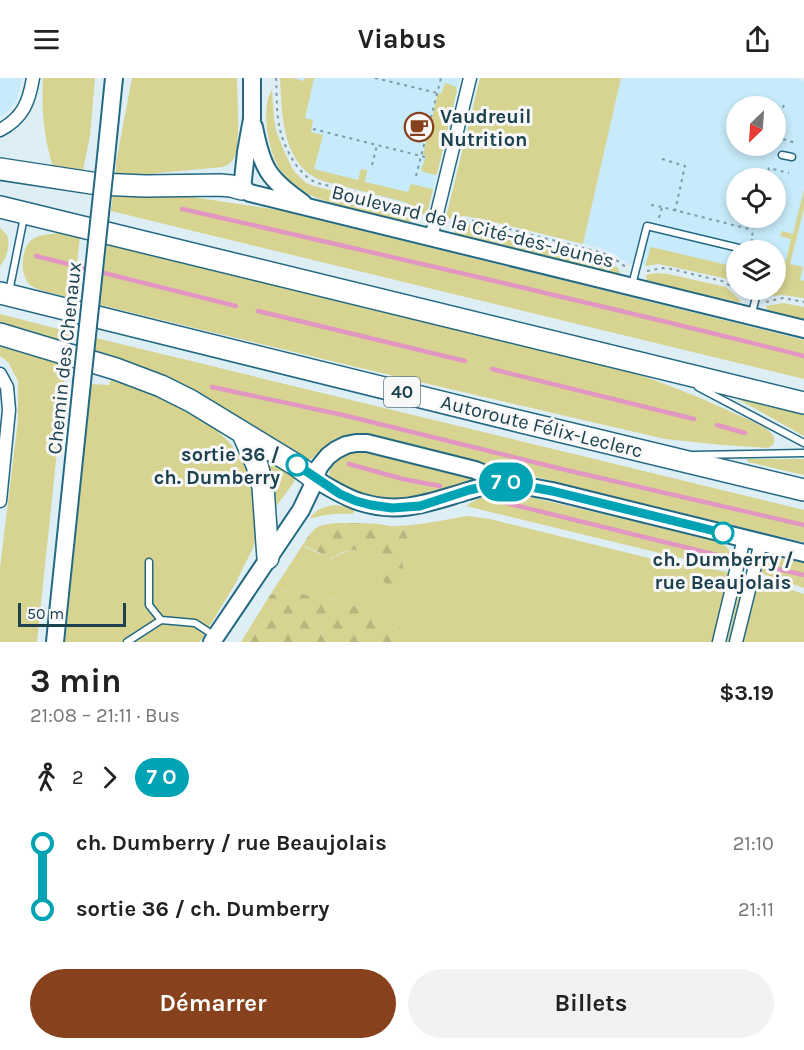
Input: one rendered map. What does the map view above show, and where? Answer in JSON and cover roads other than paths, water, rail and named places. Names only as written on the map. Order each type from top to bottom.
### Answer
[{"type":"highway","points":[[0,170],[98,184],[220,185],[242,189]]},
{"type":"highway","points":[[0,207],[804,404]]},
{"type":"highway","name":"Autoroute Félix-Leclerc","points":[[4,294],[804,490]]},
{"type":"highway","points":[[0,334],[151,382],[190,401],[296,465],[315,479]]},
{"type":"highway","points":[[243,434],[257,465],[263,487],[268,558]]},
{"type":"street","points":[[0,130],[16,119],[22,111],[28,100],[33,78]]},
{"type":"street","name":"Chemin des Chenaux","points":[[55,642],[114,78]]},
{"type":"street","points":[[242,189],[252,119],[252,78]]},
{"type":"street","points":[[431,238],[467,79]]},
{"type":"street","points":[[252,119],[260,151],[270,175],[288,193],[311,208]]},
{"type":"street","name":"Boulevard de la Cité-des-Jeunes","points":[[242,189],[258,196],[804,329]]},
{"type":"street","points":[[0,374],[7,387],[9,410],[0,501]]},
{"type":"street","points":[[214,639],[301,510],[319,467],[330,454],[346,445],[373,444],[475,470],[504,482],[552,491],[804,553]]},
{"type":"street","points":[[315,479],[356,501],[392,508],[420,506],[469,490],[504,482]]},
{"type":"street","points":[[719,642],[752,540]]},
{"type":"street","points":[[736,642],[752,540]]},
{"type":"lane","points":[[786,156],[792,157]]},
{"type":"lane","points":[[4,294],[25,213]]},
{"type":"lane","points":[[632,287],[647,226],[726,245]]},
{"type":"lane","points":[[751,316],[755,300]]},
{"type":"lane","points":[[648,365],[710,392],[804,442]]},
{"type":"lane","points":[[663,455],[804,453]]},
{"type":"lane","points":[[149,562],[149,605],[161,620]]},
{"type":"lane","points":[[127,642],[161,620],[195,623],[214,639]]},
{"type":"waterway","points":[[182,209],[804,356]]},
{"type":"waterway","points":[[36,256],[236,306]]},
{"type":"waterway","points":[[258,311],[465,361]]},
{"type":"waterway","points":[[492,369],[694,419]]},
{"type":"waterway","points":[[212,387],[343,415],[804,525]]},
{"type":"waterway","points":[[717,425],[745,433]]},
{"type":"waterway","points":[[349,464],[403,479],[440,486]]},
{"type":"waterway","points":[[494,500],[725,557]]},
{"type":"waterway","points":[[769,567],[804,575]]},
{"type":"place","name":"Vaudreuil Nutrition","points":[[419,127]]},
{"type":"place","name":"sortie 36 / ch. Dumberry","points":[[297,465]]},
{"type":"place","name":"ch. Dumberry / rue Beaujolais","points":[[723,533]]}]
